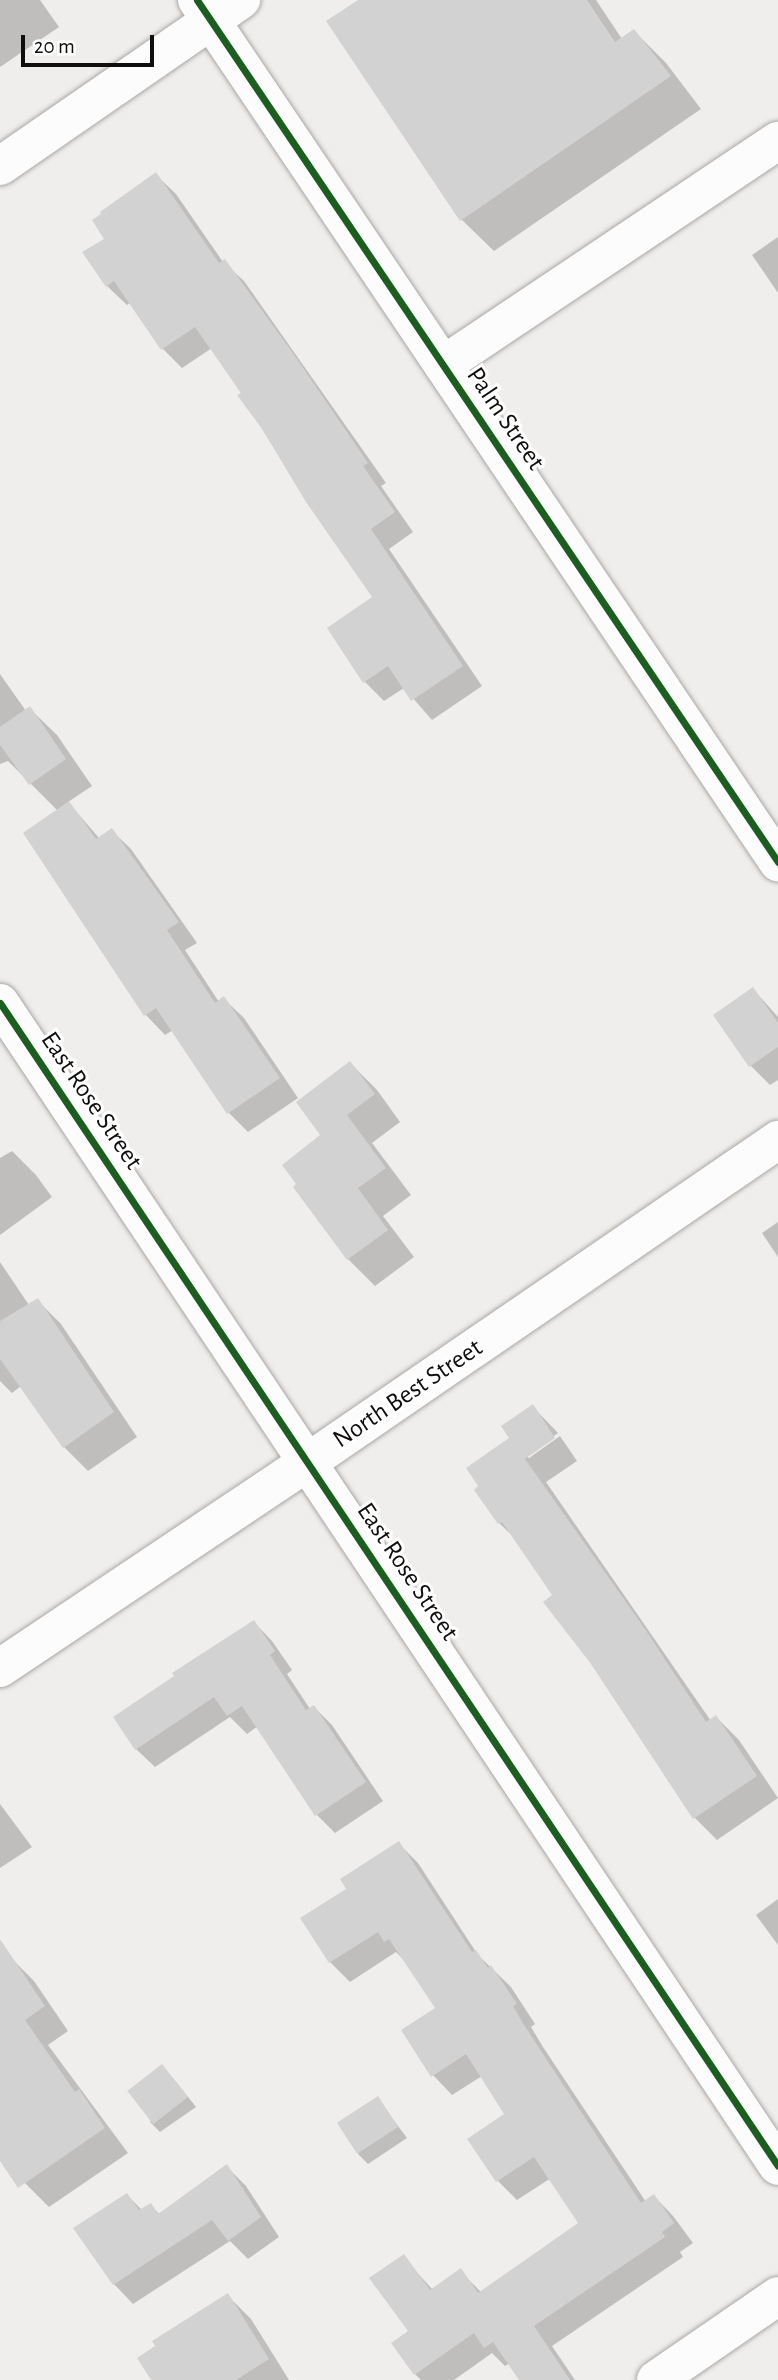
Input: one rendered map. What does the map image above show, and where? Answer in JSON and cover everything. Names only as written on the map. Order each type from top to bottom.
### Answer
[{"type":"street","points":[[0,166],[216,7]]},
{"type":"street","name":"Palm Street","points":[[216,7],[443,365],[778,862]]},
{"type":"street","points":[[443,365],[778,141]]},
{"type":"street","name":"East Rose Street","points":[[0,1003],[778,2166]]},
{"type":"street","name":"North Best Street","points":[[0,1668],[308,1462],[778,1140]]},
{"type":"street","points":[[656,2380],[778,2296]]},
{"type":"building","points":[[358,0],[587,0],[615,42],[634,29],[671,76],[460,221],[326,21]]},
{"type":"building","points":[[156,172],[219,263],[225,259],[295,356],[368,463],[363,466],[395,512],[371,529],[463,666],[411,701],[388,666],[363,683],[327,628],[372,597],[306,502],[262,429],[237,395],[241,393],[195,327],[161,350],[114,281],[106,287],[82,252],[104,239],[92,220]]},
{"type":"building","points":[[30,706],[66,759],[29,785],[0,745],[0,727]]},
{"type":"building","points":[[69,801],[96,839],[112,828],[179,922],[167,930],[215,1003],[224,996],[280,1078],[227,1114],[156,1008],[144,1016],[23,833]]},
{"type":"building","points":[[753,987],[778,1023],[778,1047],[749,1067],[713,1015]]},
{"type":"building","points":[[350,1061],[375,1094],[347,1115],[386,1168],[358,1188],[388,1230],[347,1260],[293,1187],[296,1184],[282,1165],[320,1135],[296,1102]]},
{"type":"building","points":[[38,1298],[114,1412],[63,1448],[0,1359],[0,1321]]},
{"type":"building","points":[[533,1404],[555,1438],[525,1459],[643,1626],[706,1722],[716,1715],[757,1776],[693,1819],[591,1664],[543,1602],[552,1595],[502,1522],[498,1524],[474,1490],[478,1486],[466,1468],[509,1438],[501,1426]]},
{"type":"building","points":[[254,1620],[275,1651],[270,1655],[306,1710],[314,1705],[366,1782],[315,1816],[242,1706],[227,1716],[214,1697],[135,1750],[113,1717],[174,1676],[172,1673]]},
{"type":"building","points":[[399,1841],[472,1952],[476,1950],[488,1968],[491,1965],[517,2004],[513,2006],[524,2025],[641,2203],[654,2194],[674,2223],[662,2232],[665,2237],[534,2326],[570,2380],[519,2380],[493,2342],[484,2348],[474,2333],[414,2375],[391,2343],[408,2331],[369,2278],[404,2254],[430,2290],[461,2268],[478,2293],[578,2223],[534,2157],[496,2182],[467,2139],[504,2114],[466,2054],[431,2077],[401,2030],[435,2008],[389,1939],[384,1942],[378,1932],[329,1963],[300,1918],[346,1889],[340,1879]]},
{"type":"building","points":[[0,1939],[45,2006],[25,2020],[75,2092],[79,2089],[105,2128],[18,2188],[0,2161]]},
{"type":"building","points":[[162,2064],[188,2097],[153,2124],[127,2091]]},
{"type":"building","points":[[378,2096],[398,2127],[357,2154],[337,2123]]},
{"type":"building","points":[[227,2164],[261,2217],[228,2241],[212,2220],[113,2285],[73,2228],[127,2193],[139,2210],[151,2203],[158,2214]]},
{"type":"building","points":[[228,2293],[269,2359],[236,2380],[151,2380],[137,2358],[155,2346],[152,2341]]},
{"type":"cycle path","points":[[197,0],[778,862]]},
{"type":"cycle path","points":[[0,1003],[778,2166]]}]
